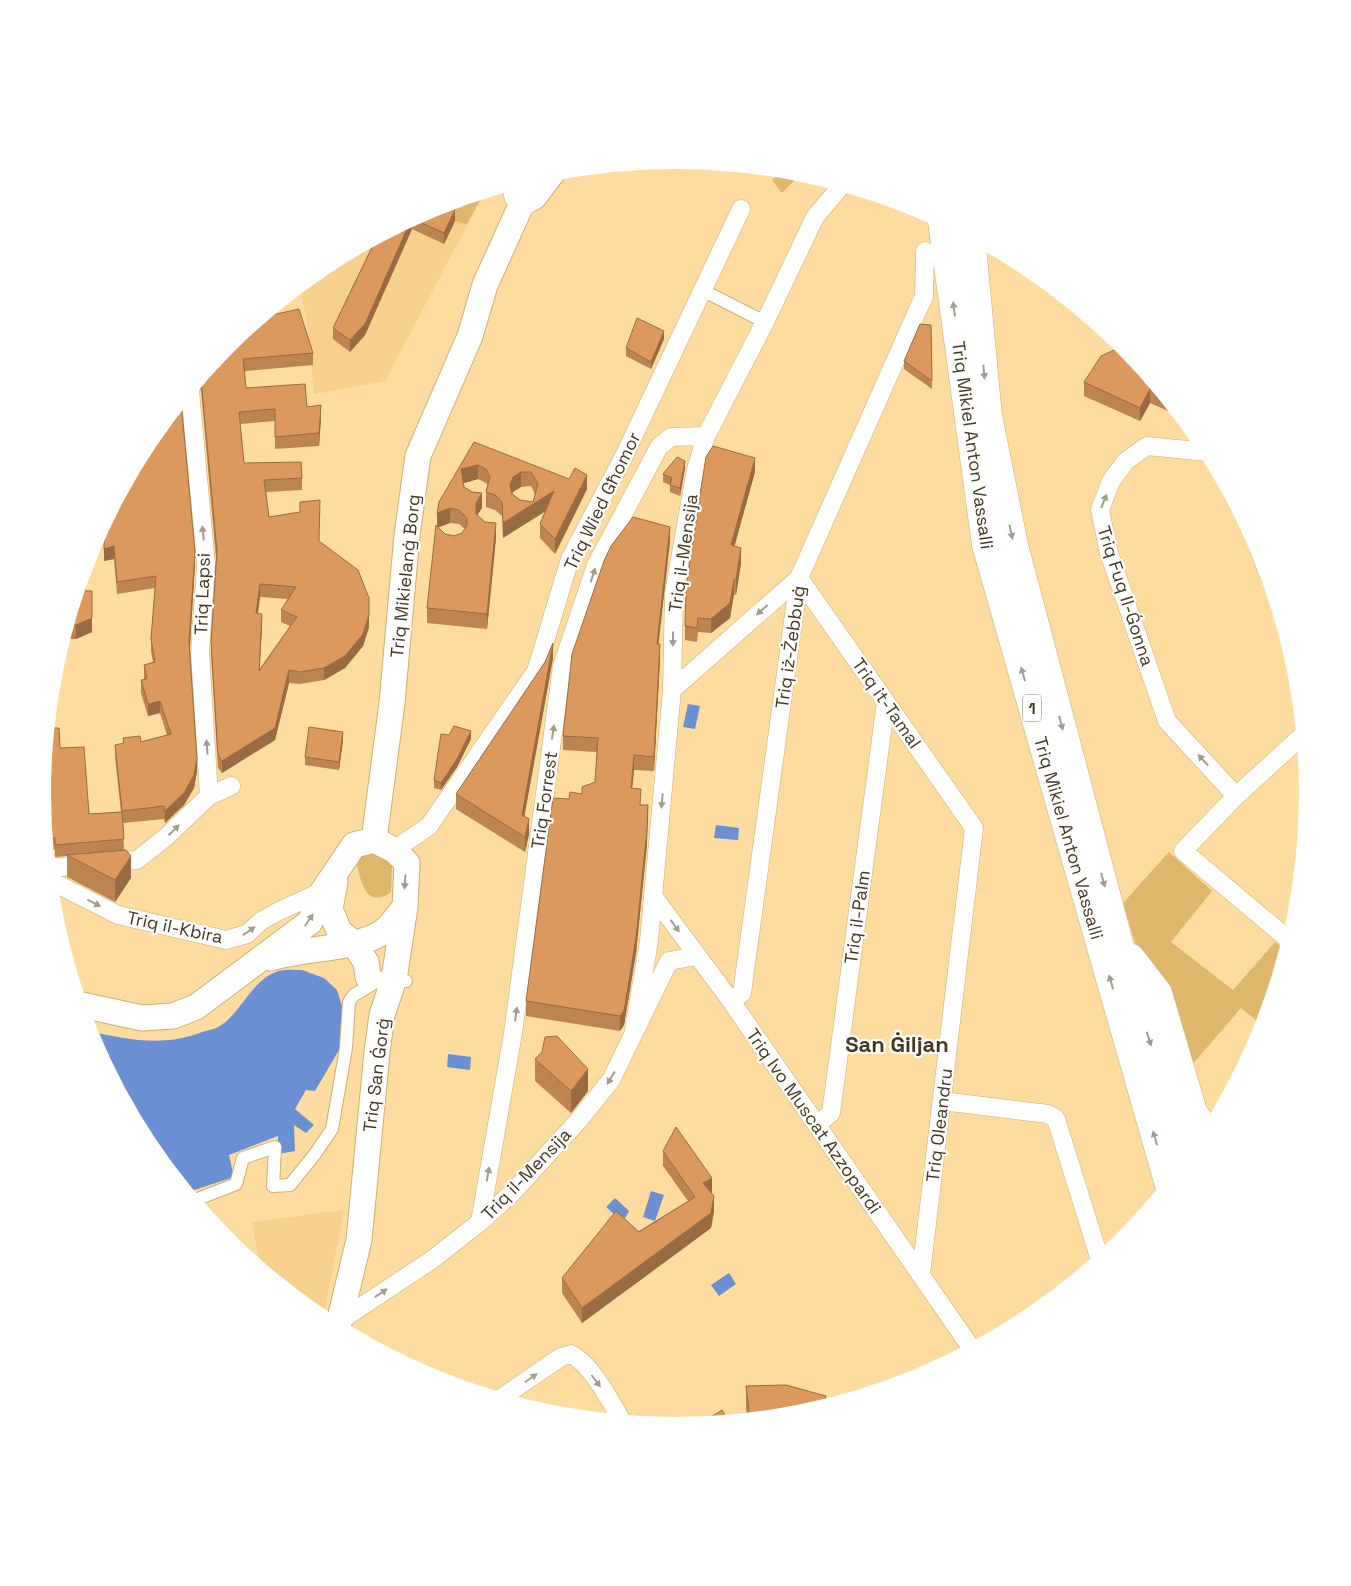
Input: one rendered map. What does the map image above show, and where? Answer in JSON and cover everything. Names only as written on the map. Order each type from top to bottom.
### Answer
[{"type":"highway","name":"Triq Mikiel Anton Vassalli","points":[[943,229],[986,545],[1166,1179]]},
{"type":"highway","name":"Triq Mikiel Anton Vassalli","points":[[971,243],[988,416],[1014,545],[1119,942],[1185,1153]]},
{"type":"highway","points":[[1119,942],[1158,993],[1193,1112],[1204,1126]]},
{"type":"main road","name":"Triq Mikielanġ Borg","points":[[384,845],[392,703],[407,535],[418,456],[470,336],[485,284],[520,192],[534,196],[544,183]]},
{"type":"main road","points":[[89,1007],[142,1018],[173,1016],[196,1007],[259,962],[310,922],[330,882],[354,845],[384,845],[407,863],[405,907],[385,980]]},
{"type":"main road","points":[[330,882],[330,909],[339,931],[354,944],[366,962],[385,980]]},
{"type":"main road","points":[[259,962],[290,952],[354,944],[384,932],[405,907]]},
{"type":"main road","points":[[315,948],[385,980]]},
{"type":"main road","name":"Triq San Ġorġ","points":[[338,1318],[359,1240],[363,1184],[385,980]]},
{"type":"street","name":"Triq il-Mensija","points":[[633,1035],[647,958],[653,896],[672,690],[674,592],[696,469],[706,436],[765,322],[815,217],[838,190]]},
{"type":"street","name":"Triq Wied Għomor","points":[[384,845],[429,826],[536,670],[570,559],[624,458],[741,210]]},
{"type":"street","name":"Triq iż-Żebbuġ","points":[[731,1001],[742,993],[800,578],[924,296],[925,251]]},
{"type":"street","points":[[702,290],[765,322]]},
{"type":"street","name":"Triq Lapsi","points":[[191,400],[206,564],[200,654],[209,796]]},
{"type":"street","name":"Triq Forrest","points":[[480,1222],[513,1033],[562,666],[596,565],[659,447],[671,437],[706,436]]},
{"type":"street","name":"Triq Fuq Il-Ǵonna","points":[[1198,451],[1148,446],[1126,461],[1111,481],[1100,510],[1109,553],[1167,721],[1236,796]]},
{"type":"street","points":[[672,690],[800,578]]},
{"type":"street","name":"Triq it-Tamal","points":[[800,578],[974,828]]},
{"type":"street","points":[[536,670],[562,666]]},
{"type":"street","name":"Triq il-Palm","points":[[817,1125],[831,1114],[886,702]]},
{"type":"street","points":[[1283,935],[1183,851],[1236,796],[1297,741]]},
{"type":"street","points":[[56,867],[137,860],[166,837],[209,796],[231,786]]},
{"type":"street","name":"Triq Oleandru","points":[[922,1274],[974,828]]},
{"type":"street","name":"Triq il-Kbira","points":[[59,885],[118,915],[226,940],[247,934],[261,921],[330,882]]},
{"type":"street","name":"Triq Ivo Muscat Azzopardi","points":[[653,896],[731,1001],[922,1274],[969,1344]]},
{"type":"street","points":[[647,958],[669,961],[698,956]]},
{"type":"street","name":"Triq il-Mensija","points":[[341,1320],[433,1259],[480,1222],[513,1192],[584,1114],[611,1080],[669,961]]},
{"type":"street","points":[[200,1198],[236,1184],[243,1158],[275,1147],[273,1186],[290,1184],[315,1154],[332,1129],[346,1048],[349,1002],[354,995],[385,980]]},
{"type":"street","points":[[942,1101],[1048,1114],[1056,1119],[1098,1252]]},
{"type":"street","points":[[507,1394],[561,1357],[570,1354],[578,1358],[598,1382],[618,1414]]},
{"type":"shaded area","points":[[776,177],[794,181],[782,193],[772,180]]},
{"type":"shaded area","points":[[480,200],[385,381],[314,394],[307,320],[301,294],[329,274],[363,252],[399,233],[437,216]]},
{"type":"shaded area","points":[[480,200],[467,224],[455,221],[443,214]]},
{"type":"shaded area","points":[[372,850],[392,863],[391,892],[383,897],[376,898],[366,892],[357,865],[363,854]]},
{"type":"shaded area","points":[[1169,852],[1212,891],[1171,942],[1233,990],[1275,942],[1280,946],[1267,994],[1256,1021],[1241,1008],[1191,1066],[1137,949],[1123,903]]},
{"type":"shaded area","points":[[344,1210],[325,1309],[295,1288],[258,1257],[252,1222]]},
{"type":"water","points":[[688,704],[700,706],[695,729],[683,727]]},
{"type":"water","points":[[716,825],[739,828],[738,840],[714,838]]},
{"type":"water","points":[[282,970],[302,970],[324,978],[337,990],[343,1009],[339,1050],[315,1091],[306,1090],[295,1109],[314,1125],[306,1133],[294,1125],[295,1151],[278,1154],[278,1136],[229,1155],[234,1177],[194,1190],[156,1140],[135,1105],[100,1033],[132,1039],[160,1041],[188,1037],[214,1029],[228,1020],[262,981],[270,975]]},
{"type":"water","points":[[448,1054],[471,1057],[470,1070],[447,1067]]},
{"type":"water","points":[[651,1191],[664,1195],[655,1221],[643,1217]]},
{"type":"water","points":[[615,1198],[629,1211],[623,1222],[606,1207]]},
{"type":"water","points":[[729,1273],[736,1284],[719,1296],[711,1285]]},
{"type":"building","points":[[454,210],[455,210],[444,233],[422,223]]},
{"type":"building","points":[[407,230],[365,324],[350,340],[333,328],[372,247]]},
{"type":"building","points":[[299,309],[313,353],[243,359],[246,388],[305,384],[307,407],[321,405],[319,433],[275,437],[275,409],[239,412],[244,463],[301,462],[302,478],[264,480],[269,517],[300,512],[300,502],[320,500],[319,541],[358,570],[369,598],[369,615],[363,634],[345,656],[324,668],[300,672],[289,670],[275,728],[222,761],[218,755],[211,642],[217,551],[202,386],[234,352],[276,314]],"holes":[[[260,584],[296,587],[281,610],[297,617],[259,671],[262,614],[256,613]]]},
{"type":"building","points":[[637,318],[664,331],[651,362],[626,348]]},
{"type":"building","points":[[920,324],[931,325],[932,381],[904,361]]},
{"type":"building","points":[[1115,350],[1153,390],[1150,389],[1140,408],[1084,382],[1101,356]]},
{"type":"building","points":[[182,411],[195,552],[189,642],[197,759],[194,775],[184,793],[165,811],[164,806],[122,811],[115,745],[124,743],[123,738],[140,736],[141,742],[171,734],[160,701],[148,704],[141,680],[147,679],[144,665],[155,662],[151,639],[156,576],[117,582],[114,546],[104,549],[104,543],[135,481],[156,446]]},
{"type":"building","points":[[474,442],[569,479],[575,468],[587,475],[555,539],[540,524],[554,491],[503,523],[502,502],[495,495],[486,492],[490,477],[486,469],[478,465],[461,469],[464,487],[472,492],[482,493],[476,503],[476,514],[485,522],[496,523],[487,614],[427,608],[436,525],[445,534],[454,536],[462,533],[467,525],[467,518],[459,510],[450,508],[437,513],[439,502]],"holes":[[[521,472],[531,472],[538,484],[533,502],[520,500],[512,494],[510,485],[513,477]]]},
{"type":"building","points":[[713,446],[755,458],[731,545],[741,548],[730,603],[711,619],[698,618],[697,628],[685,626],[686,589],[706,457]]},
{"type":"building","points":[[677,457],[685,461],[680,488],[670,485],[672,478],[663,474]]},
{"type":"building","points":[[633,517],[670,527],[657,644],[660,644],[654,757],[634,755],[631,788],[641,789],[640,805],[648,805],[647,830],[636,938],[624,1011],[620,1016],[526,1001],[553,798],[569,799],[570,792],[582,794],[582,787],[595,782],[598,738],[563,736],[572,654],[604,561],[611,546]]},
{"type":"building","points":[[85,589],[92,591],[92,618],[76,625]]},
{"type":"building","points":[[553,643],[522,815],[529,819],[525,837],[456,794],[545,662]]},
{"type":"building","points":[[454,726],[471,731],[457,759],[441,783],[434,780],[441,734],[449,735]]},
{"type":"building","points":[[309,727],[343,732],[339,762],[305,757]]},
{"type":"building","points":[[55,728],[59,728],[60,748],[84,747],[89,814],[122,812],[124,839],[55,845],[53,834],[51,793]]},
{"type":"building","points":[[126,850],[131,856],[115,880],[67,855]]},
{"type":"building","points":[[557,1036],[588,1069],[571,1091],[535,1059],[542,1052],[545,1037]]},
{"type":"building","points":[[676,1127],[712,1178],[703,1183],[714,1196],[711,1213],[582,1308],[562,1278],[616,1211],[639,1232],[695,1197],[663,1151]]},
{"type":"building","points":[[786,1385],[826,1396],[825,1399],[797,1405],[749,1413],[746,1386]]},
{"type":"building","points":[[722,1410],[725,1415],[716,1416],[712,1416]]},
{"type":"district","name":"San Ġiljan","points":[[897,1044]]}]
